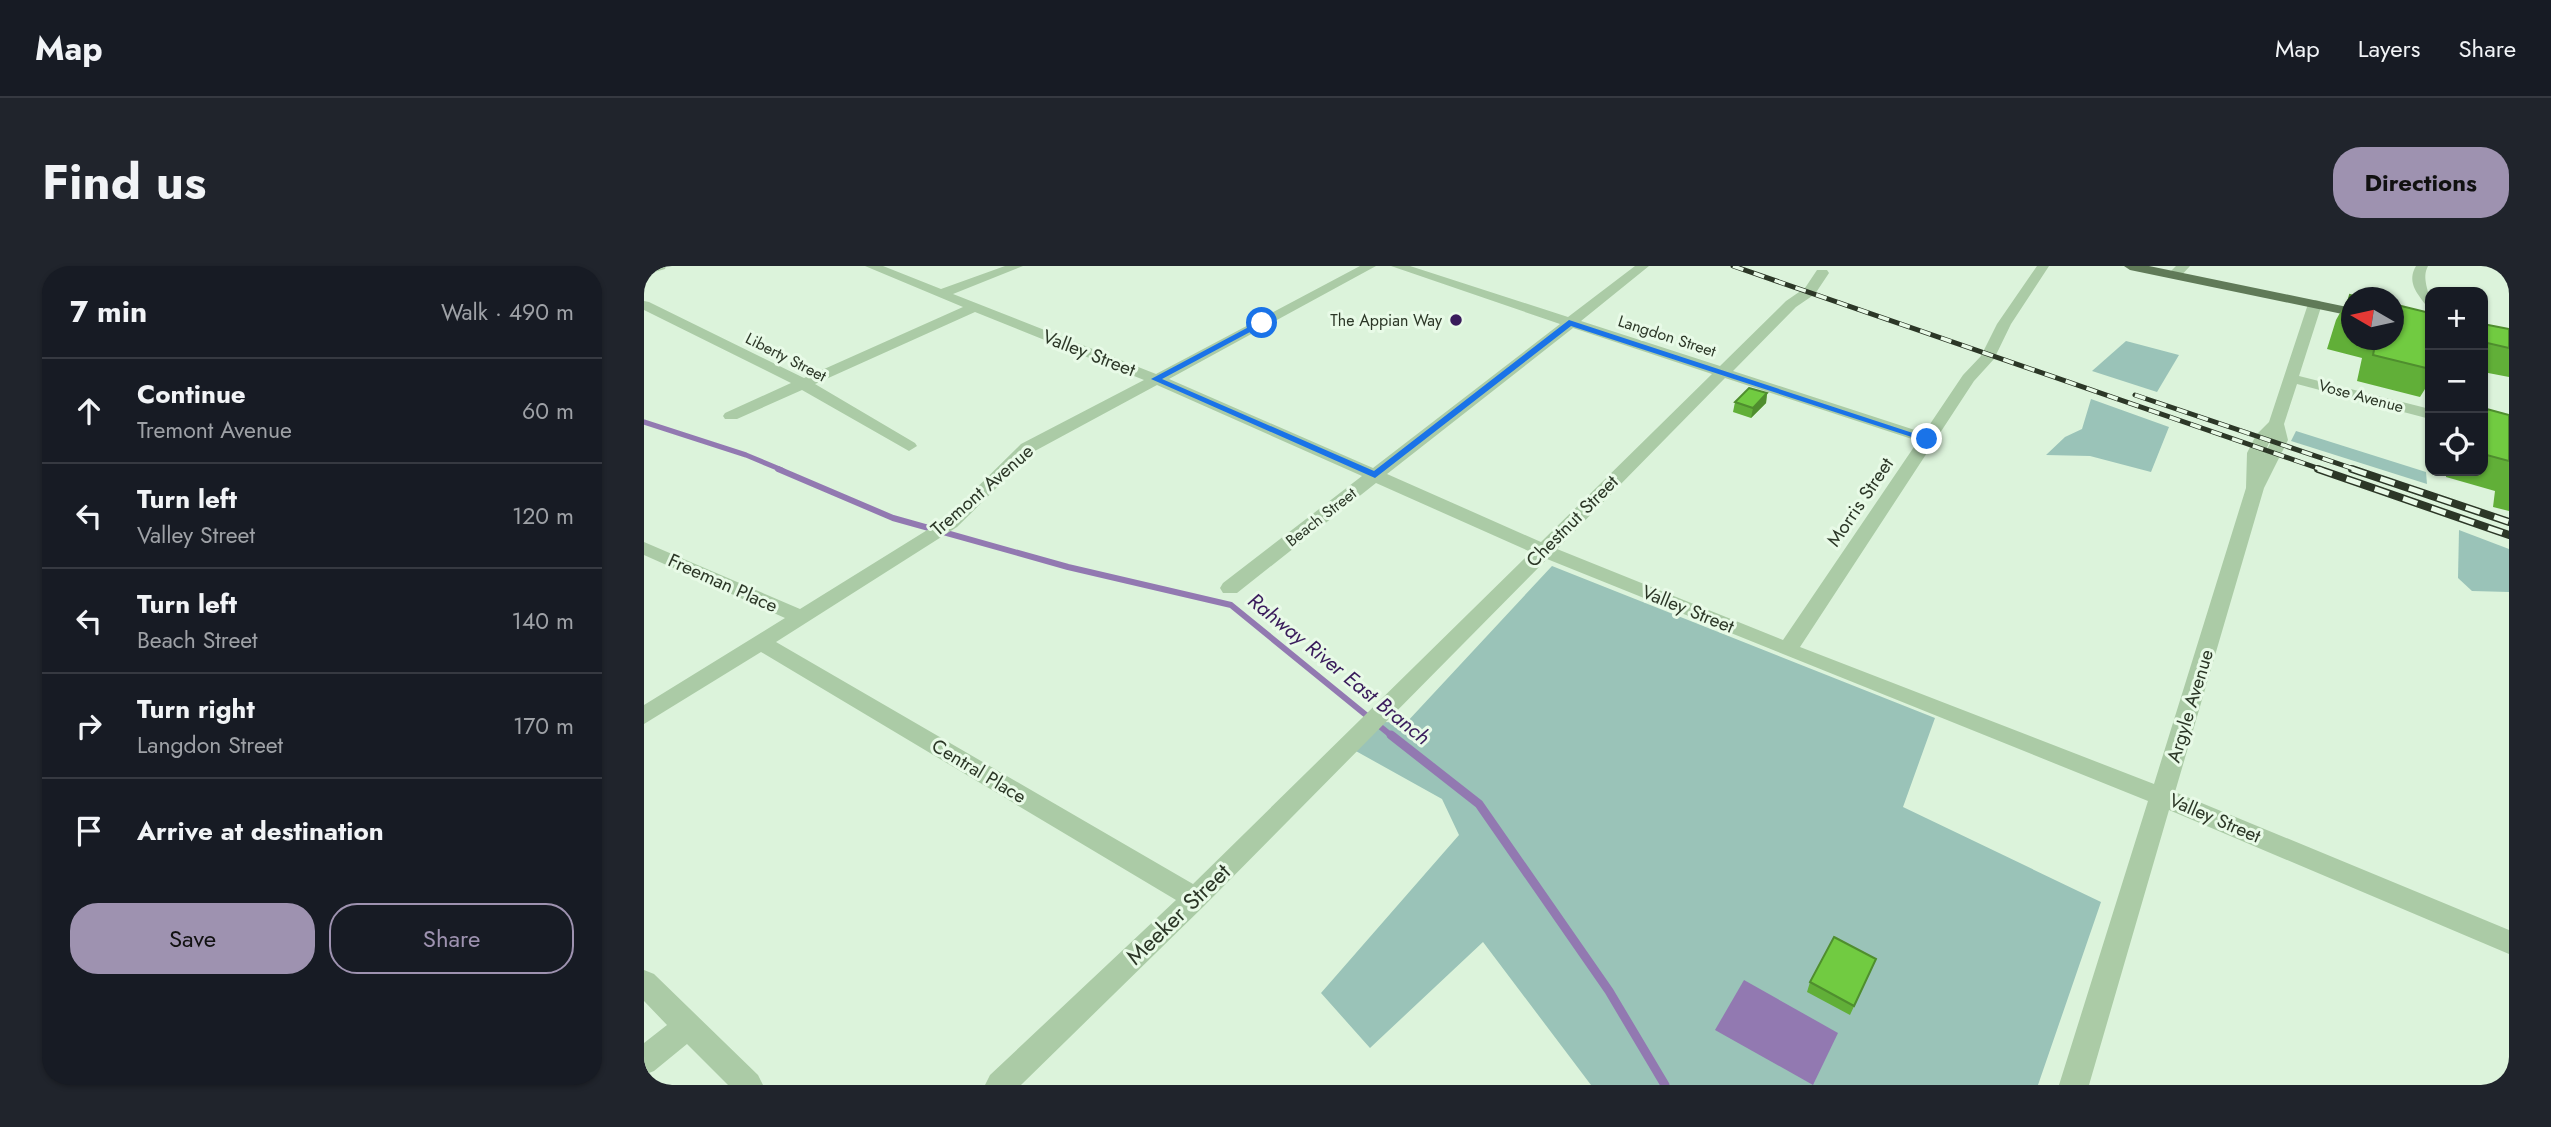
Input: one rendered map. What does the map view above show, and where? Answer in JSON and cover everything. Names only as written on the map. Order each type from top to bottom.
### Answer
[{"type":"main road","points":[[2130,266],[2179,270],[2341,310]]},
{"type":"street","points":[[644,271],[660,266]]},
{"type":"street","name":"Valley Street","points":[[871,266],[1156,379],[1543,550],[2163,797],[2509,942]]},
{"type":"street","points":[[939,294],[1017,266]]},
{"type":"street","name":"Tremont Avenue","points":[[644,716],[951,523],[1027,448],[1370,266]]},
{"type":"street","name":"Langdon Street","points":[[1397,266],[1927,439]]},
{"type":"street","name":"Beach Street","points":[[1230,588],[1643,266]]},
{"type":"street","name":"Morris Street","points":[[1788,649],[1968,378],[1987,359],[2004,324],[2042,266]]},
{"type":"street","points":[[2423,266],[2418,274],[2420,288],[2425,294]]},
{"type":"street","name":"Chestnut Street","points":[[1354,741],[1791,303],[1806,296],[1826,269]]},
{"type":"street","name":"Argyle Avenue","points":[[2074,1085],[2255,488],[2280,440],[2276,424],[2315,304]]},
{"type":"street","name":"Liberty Street","points":[[644,305],[802,383],[909,446]]},
{"type":"street","points":[[731,416],[972,308]]},
{"type":"street","name":"Vose Avenue","points":[[2291,378],[2426,413]]},
{"type":"street","name":"Freeman Place","points":[[644,548],[801,617]]},
{"type":"street","name":"Central Place","points":[[762,643],[1195,898]]},
{"type":"street","name":"Meeker Street","points":[[1000,1085],[1354,741]]},
{"type":"street","points":[[644,983],[748,1085]]},
{"type":"street","points":[[644,1061],[689,1025]]},
{"type":"shaded area","points":[[2126,341],[2179,355],[2157,392],[2092,371]]},
{"type":"shaded area","points":[[2091,399],[2169,427],[2151,472],[2090,456],[2046,455],[2065,437],[2082,429]]},
{"type":"shaded area","points":[[2296,431],[2425,472],[2427,484],[2291,441]]},
{"type":"shaded area","points":[[2459,530],[2509,549],[2509,592],[2472,591],[2458,578]]},
{"type":"shaded area","points":[[1552,566],[1935,718],[1903,807],[2101,902],[2038,1085],[1591,1085],[1483,942],[1370,1048],[1321,993],[1459,835],[1442,799],[1354,750],[1384,722],[1406,723]]},
{"type":"shaded area","points":[[1744,980],[1838,1033],[1813,1085],[1715,1030]]},
{"type":"building","points":[[2404,307],[2425,312],[2425,368],[2373,355],[2374,350],[2404,350]]},
{"type":"building","points":[[2488,325],[2509,329],[2509,348],[2488,343]]},
{"type":"building","points":[[1749,388],[1767,393],[1753,408],[1735,402]]},
{"type":"building","points":[[2488,409],[2509,415],[2509,461],[2488,455]]},
{"type":"building","points":[[1834,937],[1876,959],[1854,1006],[1810,982]]},
{"type":"waterway","name":"Rahway River East Branch","points":[[644,422],[746,455],[782,470]]},
{"type":"waterway","name":"Rahway River East Branch","points":[[778,469],[893,518],[1068,567],[1231,605],[1393,737]]},
{"type":"waterway","name":"Rahway River East Branch","points":[[1391,735],[1479,804],[1609,991],[1665,1085]]},
{"type":"railway","points":[[1733,266],[2323,470]]},
{"type":"railway","points":[[2135,395],[2357,470]]},
{"type":"railway","points":[[2318,469],[2509,535]]},
{"type":"railway","points":[[2352,469],[2509,522]]},
{"type":"place","name":"The Appian Way","points":[[1456,320]]},
{"type":"route","points":[[1262,323],[1156,379],[1375,475],[1569,323],[1927,439]]}]
